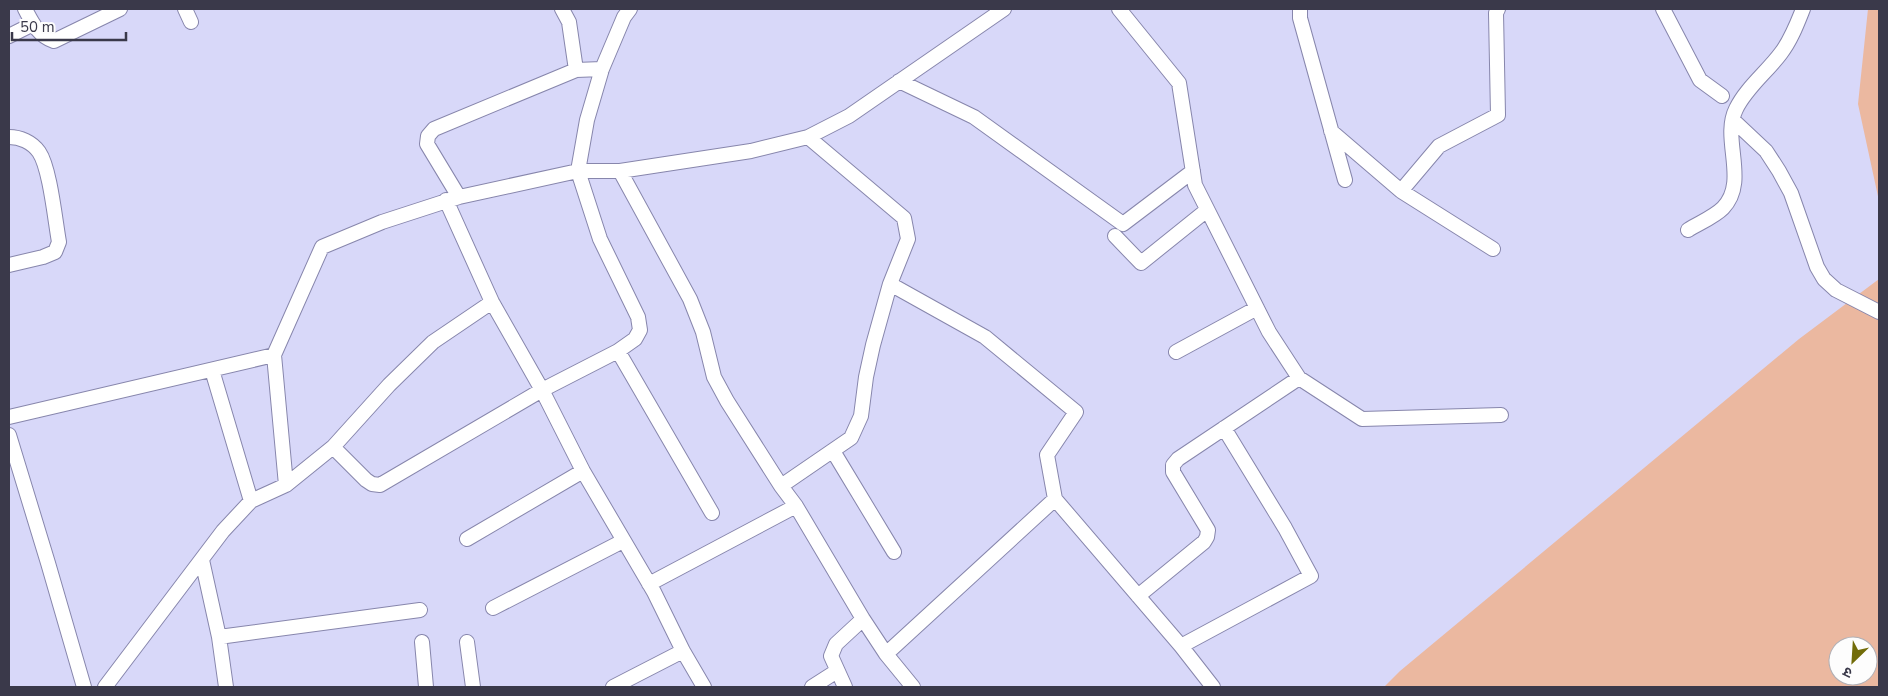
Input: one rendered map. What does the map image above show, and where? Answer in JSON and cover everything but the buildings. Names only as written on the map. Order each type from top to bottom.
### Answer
[{"type":"street","points":[[25,9],[33,24],[45,38],[54,41],[120,9]]},
{"type":"street","points":[[185,9],[191,22]]},
{"type":"street","points":[[562,9],[568,22],[576,70]]},
{"type":"street","points":[[333,446],[366,480],[372,484],[380,485],[542,390],[618,351],[635,339],[640,330],[638,317],[600,239],[578,171],[587,120],[602,69],[624,18],[630,9]]},
{"type":"street","points":[[286,485],[274,356],[322,248],[382,222],[452,198],[578,171],[620,171],[751,151],[808,137],[850,116],[1004,9]]},
{"type":"street","points":[[1119,9],[1179,83],[1195,185],[1269,332],[1299,378],[1362,419],[1501,415]]},
{"type":"street","points":[[1300,9],[1300,18],[1345,180]]},
{"type":"street","points":[[1401,191],[1439,146],[1498,115],[1496,13],[1498,9]]},
{"type":"street","points":[[1663,9],[1700,80],[1722,96]]},
{"type":"street","points":[[1688,230],[1722,209],[1732,196],[1734,175],[1731,130],[1735,110],[1746,94],[1782,52],[1793,33],[1803,9]]},
{"type":"street","points":[[9,36],[33,24]]},
{"type":"street","points":[[602,69],[576,70],[434,129],[428,136],[426,144],[452,198],[492,302],[542,390],[583,471],[655,593],[683,651],[704,687]]},
{"type":"street","points":[[900,81],[974,117],[1123,224],[1193,171]]},
{"type":"street","points":[[1733,120],[1766,151],[1779,171],[1791,193],[1817,267],[1824,279],[1836,290],[1879,312]]},
{"type":"street","points":[[1331,131],[1401,191],[1493,249]]},
{"type":"street","points":[[9,136],[29,142],[39,152],[46,169],[60,242],[55,252],[43,257],[9,265]]},
{"type":"street","points":[[781,486],[851,438],[861,416],[868,369],[890,284],[908,240],[904,218],[808,137]]},
{"type":"street","points":[[620,171],[690,299],[703,332],[714,377],[781,486],[796,506],[863,619],[886,654],[913,687]]},
{"type":"street","points":[[1115,236],[1141,263],[1207,210]]},
{"type":"street","points":[[890,284],[986,337],[1076,412],[1048,455],[1054,499],[1181,646],[1213,687]]},
{"type":"street","points":[[105,687],[223,531],[251,501],[286,485],[333,446],[389,385],[433,342],[492,302]]},
{"type":"street","points":[[1176,352],[1257,308]]},
{"type":"street","points":[[618,351],[712,513]]},
{"type":"street","points":[[9,417],[274,356]]},
{"type":"street","points":[[212,370],[251,501]]},
{"type":"street","points":[[1138,596],[1204,542],[1207,537],[1208,530],[1173,472],[1173,465],[1178,458],[1299,378]]},
{"type":"street","points":[[1181,646],[1311,576],[1224,428]]},
{"type":"street","points":[[9,436],[84,687]]},
{"type":"street","points":[[833,451],[894,552]]},
{"type":"street","points":[[467,539],[583,471]]},
{"type":"street","points":[[886,654],[1054,499]]},
{"type":"street","points":[[655,593],[796,506]]},
{"type":"street","points":[[494,608],[623,540]]},
{"type":"street","points":[[202,560],[219,637],[226,687]]},
{"type":"street","points":[[219,637],[420,610]]},
{"type":"street","points":[[845,687],[831,656],[836,644],[863,619]]},
{"type":"street","points":[[422,642],[426,687]]},
{"type":"street","points":[[467,642],[473,687]]},
{"type":"street","points":[[613,687],[683,651]]},
{"type":"street","points":[[812,687],[837,671]]},
{"type":"shaded area","points":[[1868,9],[1879,9],[1879,201],[1858,104]]},
{"type":"shaded area","points":[[1879,279],[1879,687],[1384,687],[1400,671],[1799,339]]}]
